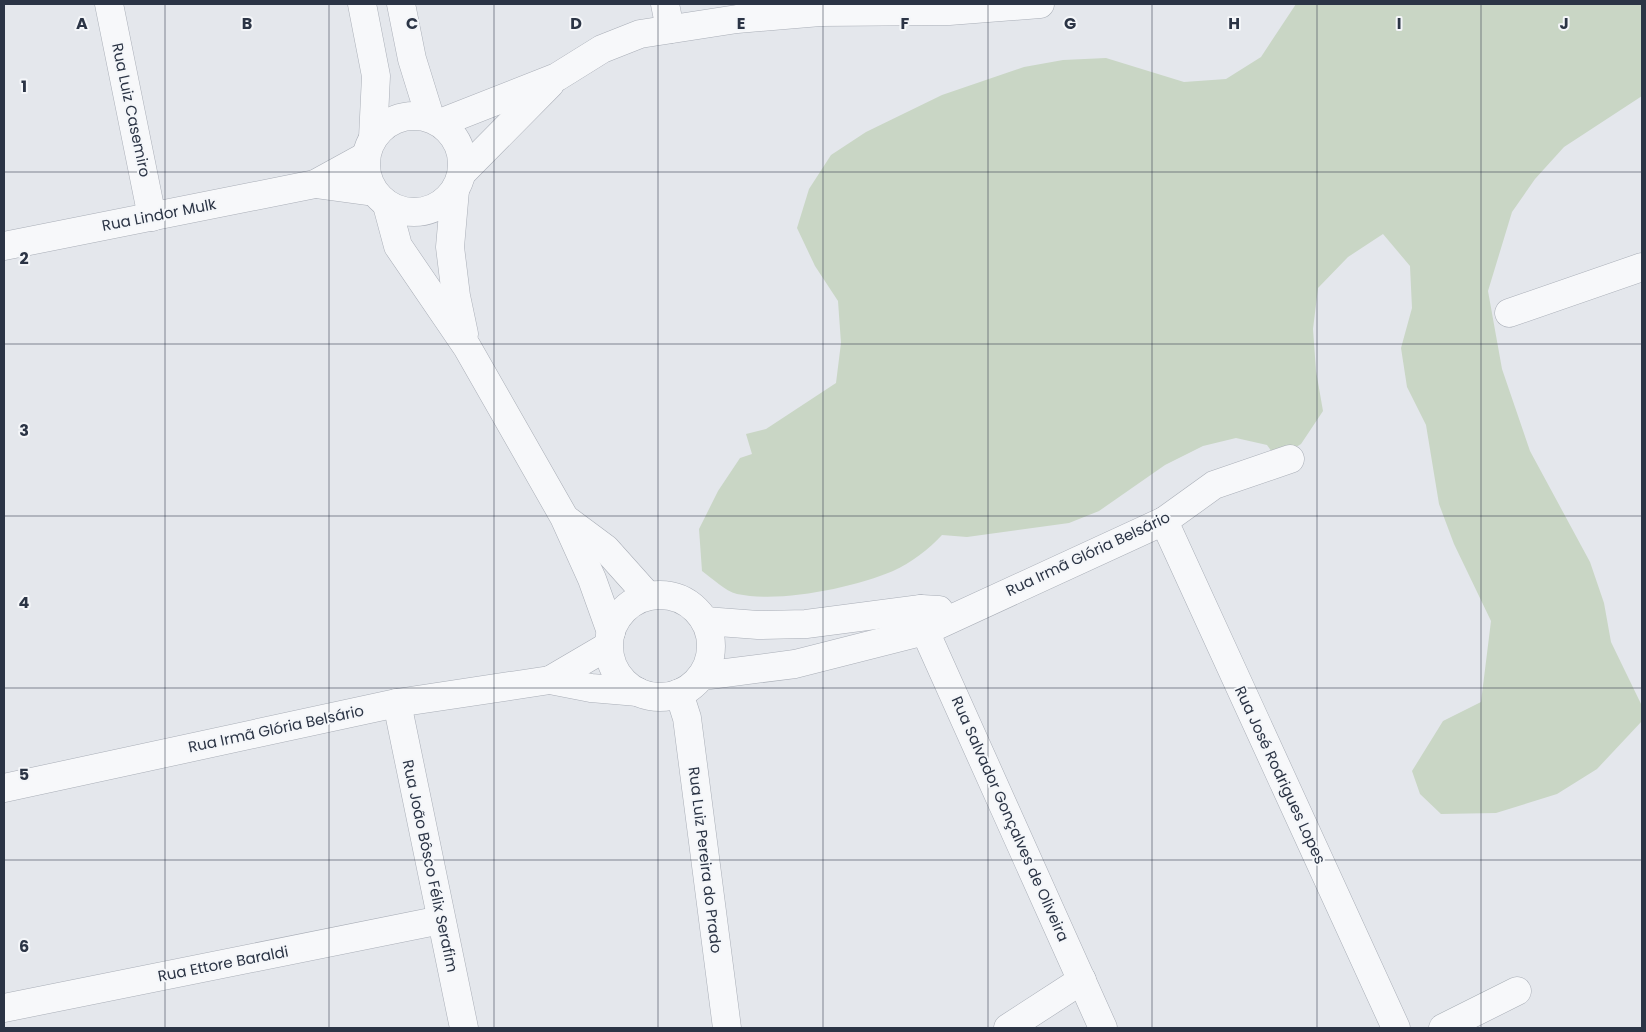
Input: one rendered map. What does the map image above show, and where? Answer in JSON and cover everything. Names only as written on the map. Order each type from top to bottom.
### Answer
[{"type":"street","name":"Rua Luiz Casemiro","points":[[109,4],[152,217]]},
{"type":"street","points":[[362,4],[376,76],[366,175],[381,199],[398,246],[467,347],[564,517],[592,579],[610,639],[614,667],[623,681],[638,692],[661,697],[679,693],[689,688],[702,676],[710,658],[711,639],[705,620],[695,608],[680,599],[665,595],[648,596],[632,604],[619,616],[610,639]]},
{"type":"street","points":[[400,4],[412,59],[435,120],[454,136],[462,153],[450,247],[456,296],[467,347]]},
{"type":"street","points":[[369,146],[386,124],[404,116],[435,120],[557,77],[602,49],[640,34],[667,16],[738,19],[820,12],[1040,4]]},
{"type":"street","points":[[381,199],[405,212],[425,212],[442,204],[459,181],[557,77]]},
{"type":"street","name":"Rua Lindor Mulk","points":[[4,246],[315,184],[369,146]]},
{"type":"street","name":"Rua Lindor Mulk","points":[[315,184],[381,199]]},
{"type":"street","points":[[1509,313],[1642,267]]},
{"type":"street","name":"Rua Irmã Glória Belsário","points":[[702,676],[795,664],[923,620],[965,612],[1164,521],[1214,485],[1290,459]]},
{"type":"street","points":[[564,517],[606,549],[648,596]]},
{"type":"street","name":"Rua José Rodrigues Lopes","points":[[1164,521],[1396,1028]]},
{"type":"street","name":"Rua Irmã Glória Belsário","points":[[705,620],[758,625],[923,620]]},
{"type":"street","name":"Rua Salvador Gonçalves de Oliveira","points":[[923,620],[1103,1028]]},
{"type":"street","name":"Rua Irmã Glória Belsário","points":[[550,680],[610,639]]},
{"type":"street","name":"Rua Irmã Glória Belsário","points":[[4,788],[397,703],[550,680],[591,688],[638,692]]},
{"type":"street","name":"Rua Luiz Pereira do Prado","points":[[679,693],[687,718],[727,1028]]},
{"type":"street","name":"Rua João Bôsco Félix Serafim","points":[[397,703],[464,1028]]},
{"type":"street","name":"Rua Ettore Baraldi","points":[[4,1008],[441,920]]},
{"type":"street","points":[[1008,1028],[1082,980]]},
{"type":"street","points":[[1443,1028],[1517,991]]},
{"type":"street","points":[[4,1016],[6,1028]]},
{"type":"green space","points":[[1296,4],[1642,4],[1642,96],[1564,147],[1535,179],[1512,212],[1488,291],[1502,369],[1530,451],[1590,562],[1604,603],[1611,642],[1642,706],[1642,721],[1597,769],[1557,794],[1496,813],[1441,814],[1420,794],[1412,771],[1443,721],[1481,702],[1491,621],[1454,544],[1439,504],[1426,425],[1407,387],[1401,348],[1412,308],[1410,266],[1383,234],[1348,257],[1318,288],[1313,329],[1316,371],[1323,411],[1301,444],[1277,459],[1267,445],[1236,438],[1203,446],[1165,465],[1099,511],[1069,523],[967,537],[942,535],[919,555],[893,571],[837,588],[774,597],[737,594],[723,587],[702,571],[699,529],[718,491],[740,458],[752,454],[746,434],[766,429],[836,383],[841,343],[838,301],[815,266],[797,228],[809,189],[831,155],[866,132],[942,95],[1024,67],[1063,60],[1106,58],[1184,82],[1226,79],[1261,57]]}]
